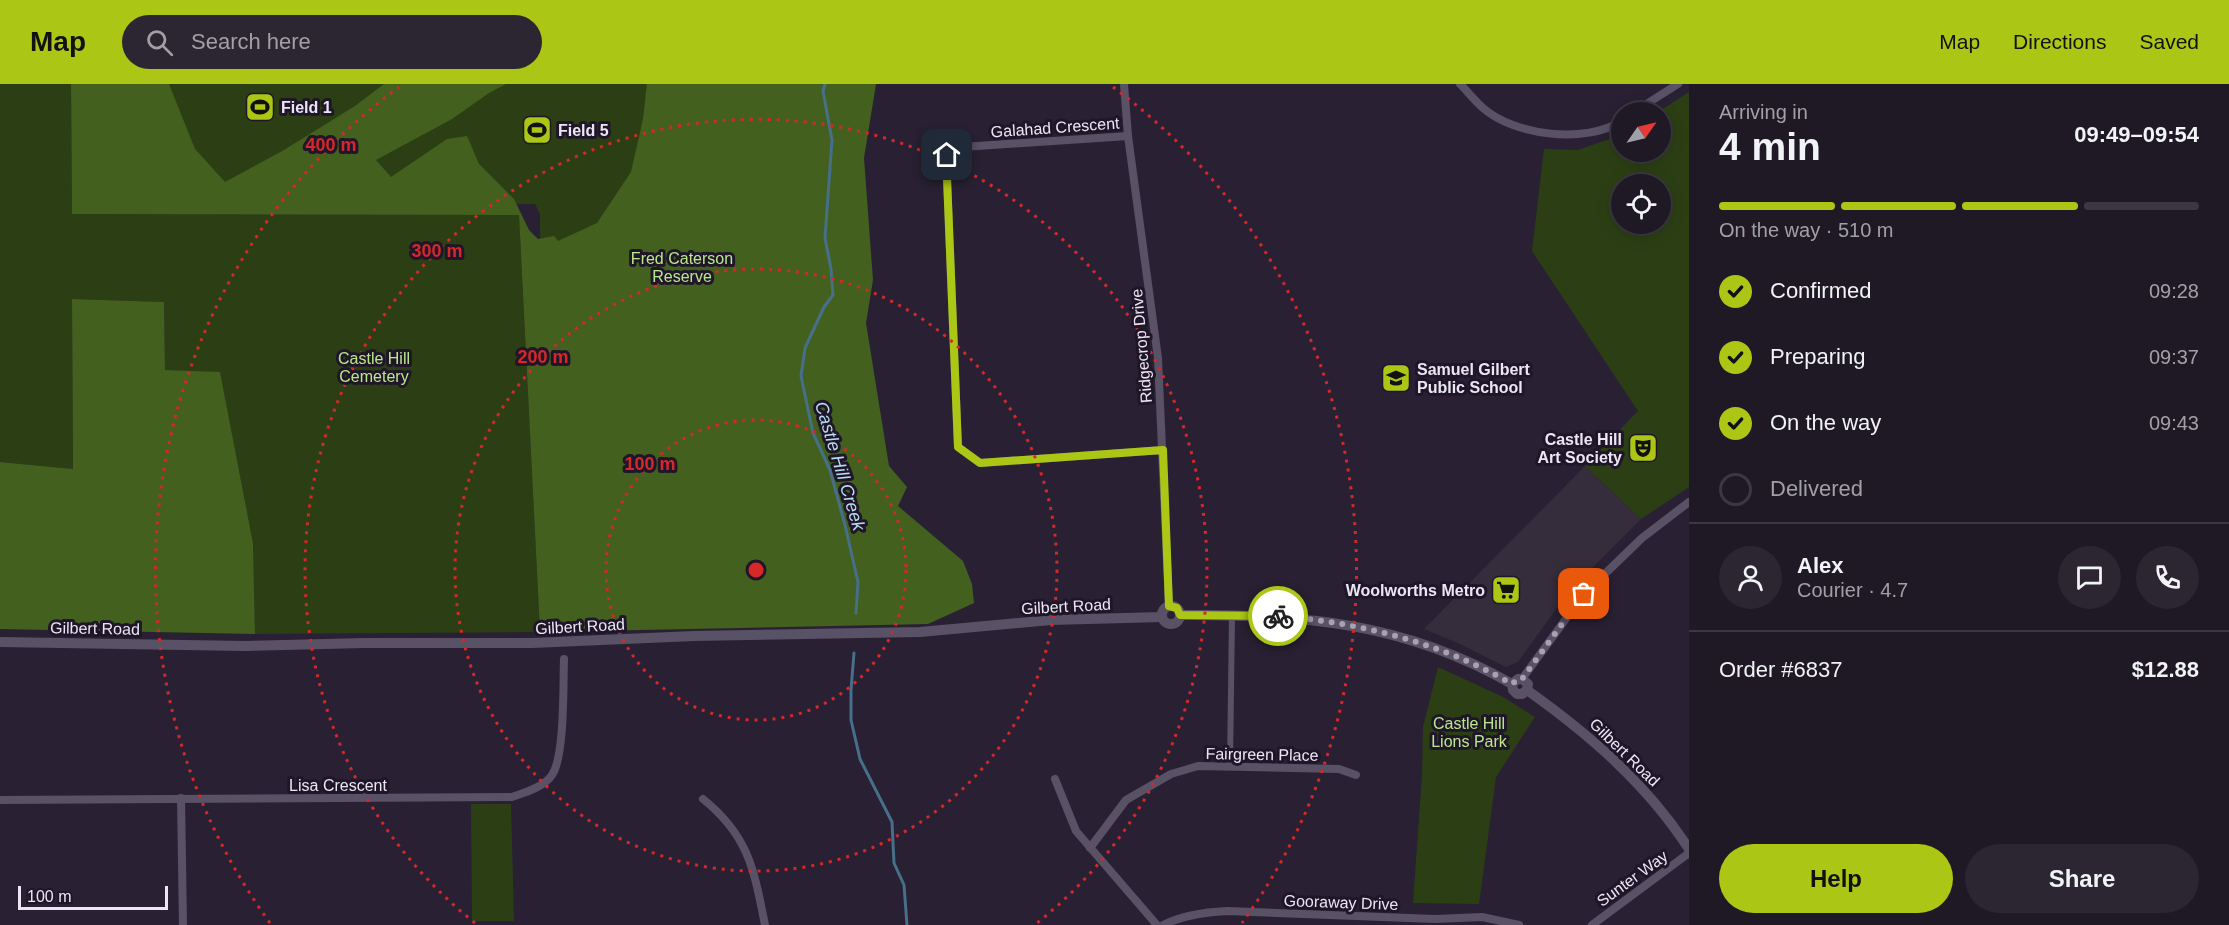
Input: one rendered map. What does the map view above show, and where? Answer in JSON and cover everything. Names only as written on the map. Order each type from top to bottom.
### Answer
[{"type":"main road","points":[[1169,606],[1177,608],[1180,615],[1178,621],[1173,624],[1166,623],[1162,617],[1162,610],[1169,606]]},
{"type":"main road","points":[[1180,615],[1299,618],[1358,626],[1415,641],[1517,681]]},
{"type":"main road","name":"Gilbert Road","points":[[0,642],[245,646],[364,643],[532,644],[694,636],[920,632],[1051,620],[1162,617]]},
{"type":"main road","name":"Gilbert Road","points":[[1517,681],[1528,684],[1527,690],[1588,736],[1626,771],[1669,820],[1689,849]]},
{"type":"street","name":"Ridgecrop Drive","points":[[1124,84],[1128,136],[1158,351],[1169,606]]},
{"type":"street","points":[[1460,84],[1484,109],[1510,123],[1537,132],[1563,135],[1591,132],[1611,125]]},
{"type":"street","points":[[1647,102],[1669,86],[1678,84]]},
{"type":"street","name":"Galahad Crescent","points":[[1128,136],[962,147],[947,155],[958,447],[980,463],[1163,450]]},
{"type":"street","points":[[1517,681],[1584,594],[1642,538],[1689,502]]},
{"type":"street","points":[[1230,766],[1232,615]]},
{"type":"street","name":"Lisa Crescent","points":[[0,800],[512,797],[535,789],[552,775],[560,752],[564,659]]},
{"type":"street","name":"Fairgreen Place","points":[[1090,848],[1126,800],[1171,774],[1198,766],[1339,769],[1356,775]]},
{"type":"street","points":[[1055,779],[1076,831],[1157,925]]},
{"type":"street","points":[[181,798],[183,925]]},
{"type":"street","points":[[703,799],[732,825],[744,846],[753,871],[765,925]]},
{"type":"street","name":"Sunter Way","points":[[1592,925],[1689,854]]},
{"type":"street","name":"Gooraway Drive","points":[[1163,925],[1176,919],[1207,912],[1227,911],[1435,922],[1482,917],[1519,925]]},
{"type":"shaded area","points":[[1585,466],[1641,519],[1569,591],[1518,662],[1506,667],[1424,629]]},
{"type":"green space","name":"Castle Hill Cemetery","points":[[0,84],[71,84],[72,214],[519,215],[540,632],[255,634],[253,543],[220,373],[165,370],[164,302],[72,299],[73,469],[0,462]]},
{"type":"green space","name":"Fred Caterson Reserve","points":[[71,84],[169,84],[195,149],[225,182],[284,150],[355,106],[384,84],[506,84],[452,119],[376,160],[391,177],[447,139],[467,136],[479,164],[514,199],[529,230],[538,239],[554,236],[558,241],[597,223],[631,172],[643,119],[647,84],[876,84],[864,158],[873,280],[866,323],[889,466],[907,487],[898,506],[963,561],[972,584],[974,603],[928,624],[540,632],[519,215],[72,214]]},
{"type":"green space","name":"Fred Caterson Reserve","points":[[111,84],[822,84],[541,610],[540,214],[535,204],[111,206]]},
{"type":"green space","points":[[1689,92],[1689,487],[1641,519],[1585,466],[1638,411],[1532,251],[1544,149],[1578,150],[1611,138],[1611,162],[1671,162],[1671,104]]},
{"type":"green space","points":[[72,299],[164,302],[165,370],[220,372],[253,543],[255,634],[0,629],[0,462],[73,469]]},
{"type":"green space","name":"Castle Hill Lions Park","points":[[1438,667],[1503,697],[1535,717],[1496,777],[1479,904],[1413,903],[1423,727]]},
{"type":"green space","points":[[471,804],[511,804],[514,921],[472,921]]},
{"type":"waterway","name":"Castle Hill Creek","points":[[825,84],[823,91],[832,140],[825,238],[833,295],[824,307],[805,348],[801,376],[813,433],[830,470],[845,525],[858,582],[856,613]]},
{"type":"waterway","name":"Castle Hill Creek","points":[[854,653],[851,720],[860,759],[892,822],[894,863],[904,885],[907,925]]},
{"type":"way so far","points":[[1278,616],[1329,621],[1388,633],[1462,659],[1512,684],[1515,680],[1522,679],[1530,670],[1549,640],[1584,594]]},
{"type":"place","name":"Field 1","points":[[260,107]]},
{"type":"place","name":"Field 5","points":[[537,130]]},
{"type":"place","name":"Samuel Gilbert Public School","points":[[1396,378]]},
{"type":"place","name":"Castle Hill Art Society","points":[[1643,448]]},
{"type":"place","name":"Woolworths Metro","points":[[1506,590]]},
{"type":"route","points":[[947,155],[958,447],[980,463],[1163,450],[1169,606],[1177,608],[1180,615],[1278,616]]}]
